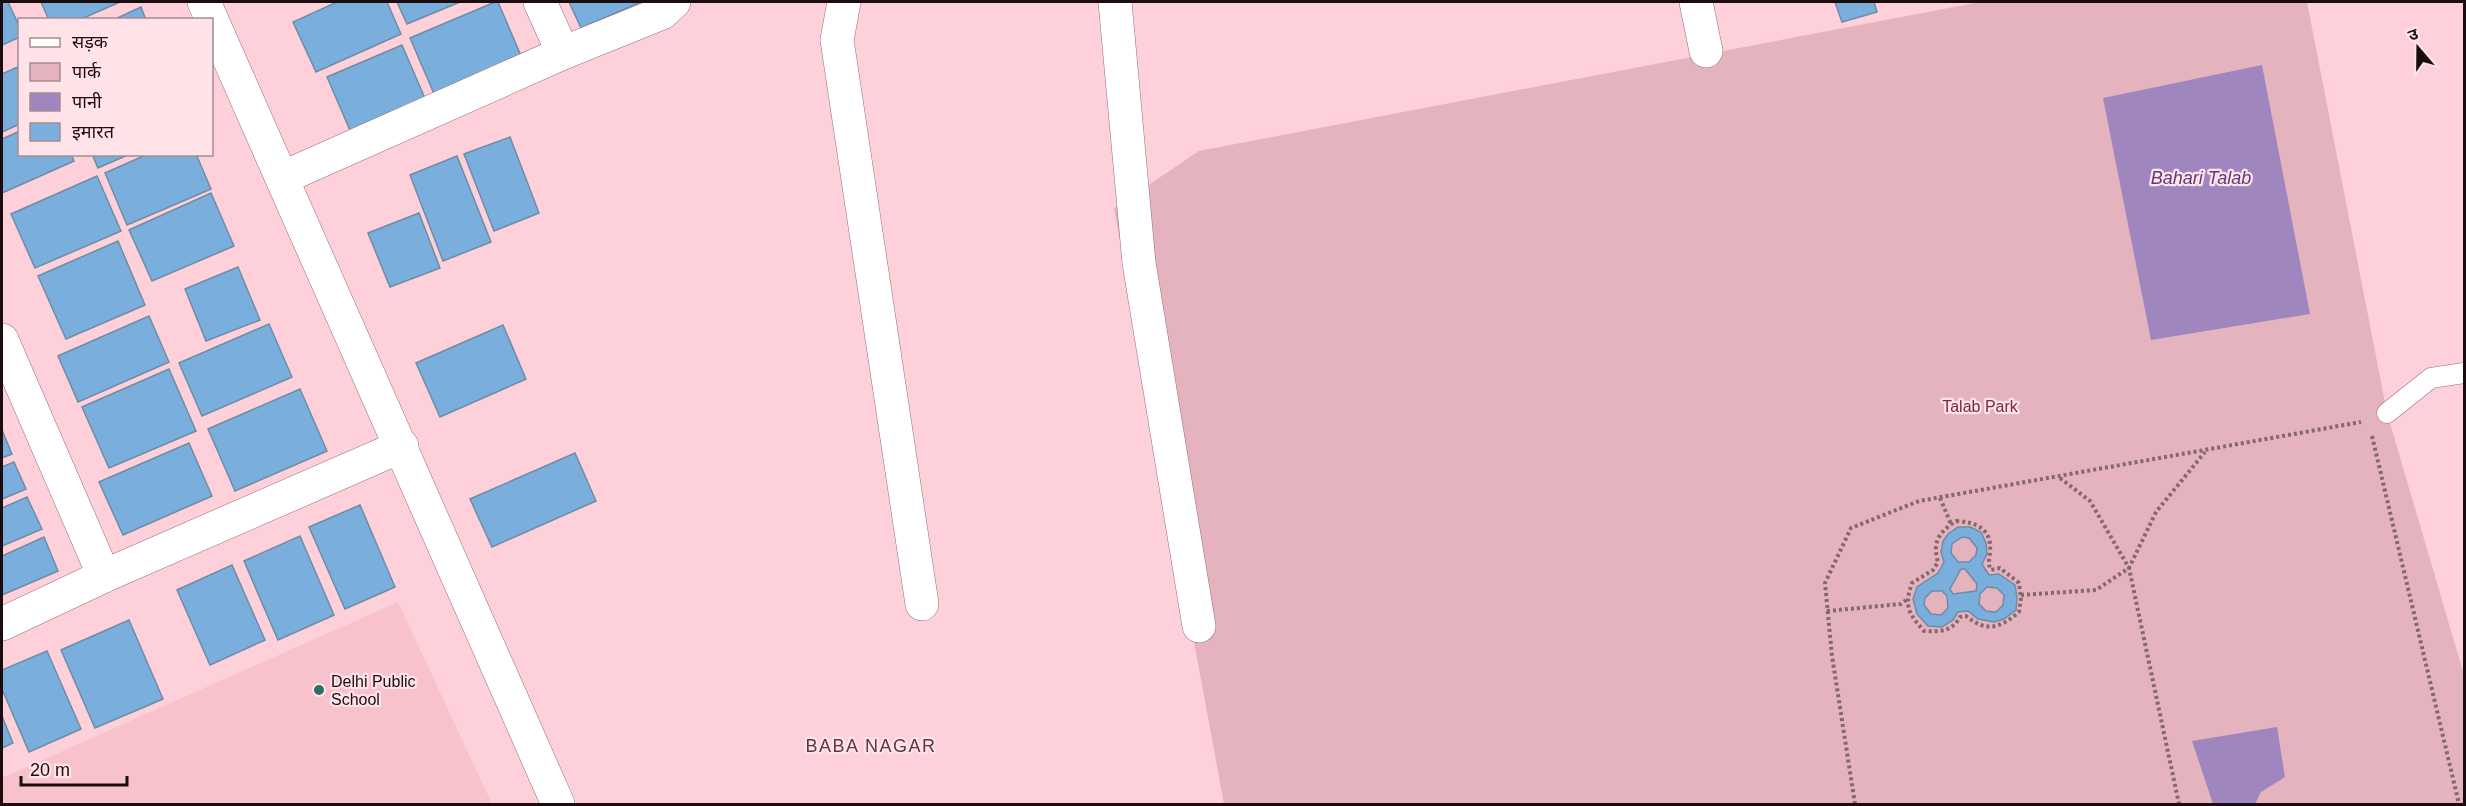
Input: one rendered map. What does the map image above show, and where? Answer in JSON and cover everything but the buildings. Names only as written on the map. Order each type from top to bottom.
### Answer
[{"type":"street","points":[[204,2],[211,18]]},
{"type":"street","points":[[540,2],[563,53]]},
{"type":"street","points":[[282,178],[563,53],[662,13],[674,2]]},
{"type":"street","points":[[844,2],[837,40],[922,604]]},
{"type":"street","points":[[1115,2],[1139,263],[1199,626]]},
{"type":"street","points":[[1696,2],[1706,51]]},
{"type":"street","points":[[213,22],[402,446],[558,804]]},
{"type":"street","points":[[2,340],[104,576]]},
{"type":"street","points":[[2,624],[104,576],[402,446]]},
{"type":"lane","points":[[2387,412],[2431,378],[2464,372]]},
{"type":"path","points":[[1855,804],[1832,656],[1825,583],[1851,528],[1919,501],[2060,478],[2368,421]]},
{"type":"path","points":[[2371,432],[2459,804]]},
{"type":"path","points":[[2021,595],[2096,590],[2128,568],[2156,512],[2205,451]]},
{"type":"path","points":[[2060,478],[2090,501],[2128,568],[2179,804]]},
{"type":"path","points":[[1940,498],[1952,524]]},
{"type":"path","points":[[1827,611],[1901,604],[1906,600],[1912,583],[1933,570],[1938,562],[1935,553],[1937,538],[1943,530],[1956,521],[1970,522],[1984,529],[1990,543],[1987,564],[1991,570],[2000,568],[2019,583],[2021,595],[2019,612],[2005,624],[1993,627],[1975,624],[1966,616],[1960,617],[1956,624],[1942,633],[1924,631],[1911,617],[1906,600]]},
{"type":"shaded area","name":"Delhi Public School","points":[[398,602],[492,804],[2,804],[2,778]]},
{"type":"green space","name":"Talab Park","points":[[1980,2],[2307,2],[2387,413],[2464,675],[2464,804],[1224,804],[1114,208],[1199,151]]},
{"type":"water","name":"Bahari Talab","points":[[2262,65],[2310,314],[2151,340],[2103,98]]},
{"type":"water","points":[[2277,727],[2285,777],[2261,792],[2255,804],[2213,804],[2192,741]]},
{"type":"place","name":"Delhi Public School","points":[[319,690]]},
{"type":"district","name":"BABA NAGAR","points":[[871,746]]}]
